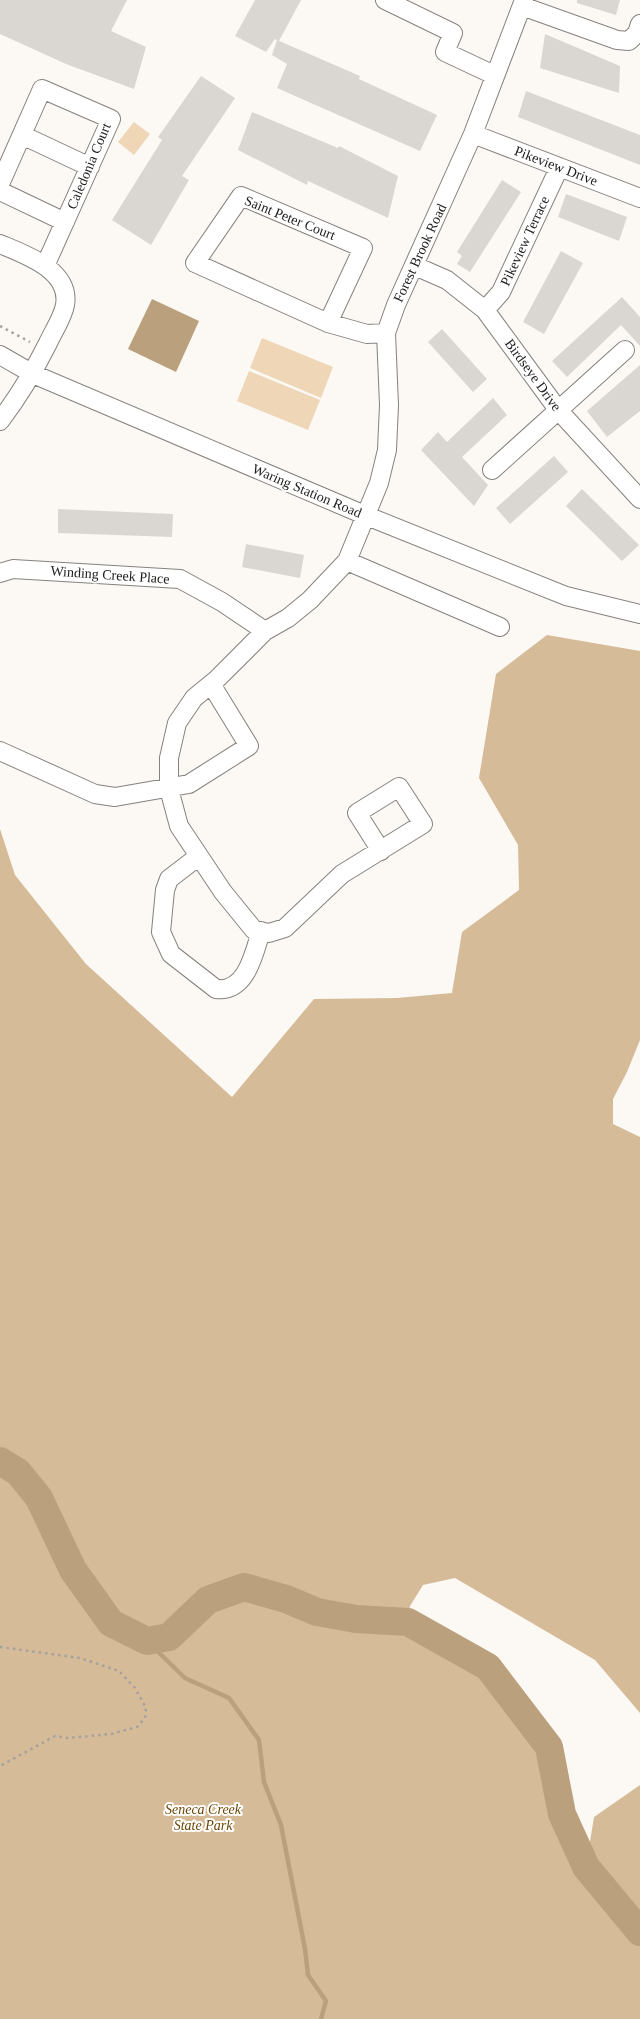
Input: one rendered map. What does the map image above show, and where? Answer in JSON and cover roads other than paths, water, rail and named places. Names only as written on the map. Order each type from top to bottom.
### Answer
[{"type":"street","points":[[385,0],[453,34],[445,52],[494,75]]},
{"type":"street","points":[[523,3],[617,40],[630,40],[637,32],[640,24]]},
{"type":"street","name":"Forest Brook Road","points":[[261,931],[254,930],[235,909],[179,826],[169,789],[169,758],[177,723],[194,698],[265,631],[288,618],[310,600],[347,560],[367,516],[379,483],[388,442],[389,405],[386,332],[396,305],[473,134],[523,3]]},
{"type":"street","name":"Caledonia Court","points":[[0,184],[42,89],[112,119],[45,266]]},
{"type":"street","name":"Pikeview Drive","points":[[473,134],[640,198]]},
{"type":"street","points":[[22,135],[90,167]]},
{"type":"street","name":"Pikeview Terrace","points":[[485,310],[501,292],[559,168]]},
{"type":"street","points":[[0,191],[65,222]]},
{"type":"street","name":"Saint Peter Court","points":[[328,323],[363,248],[241,196],[195,263],[328,323],[368,334],[386,332]]},
{"type":"street","points":[[0,244],[35,259],[45,266],[57,278],[62,287],[65,305],[33,374],[0,421]]},
{"type":"street","name":"Birdseye Drive","points":[[414,266],[447,280],[485,310],[559,410],[640,499]]},
{"type":"street","points":[[492,470],[625,350]]},
{"type":"street","name":"Waring Station Road","points":[[0,354],[33,374],[367,516],[566,596],[640,614]]},
{"type":"street","points":[[347,560],[500,627]]},
{"type":"street","name":"Winding Creek Place","points":[[0,574],[13,569],[180,579],[222,602],[265,631]]},
{"type":"street","points":[[0,751],[95,794],[114,797],[169,789],[189,784],[249,746],[211,684]]},
{"type":"street","points":[[199,856],[169,879],[165,890],[160,932],[171,954],[216,990],[224,990],[235,986],[246,974],[261,931],[269,933],[284,928],[342,874],[381,851]]},
{"type":"waterway","points":[[0,1461],[18,1472],[39,1498],[73,1570],[111,1623],[147,1641],[169,1637],[208,1600],[244,1587],[286,1599],[317,1612],[356,1619],[408,1622],[488,1667],[549,1747],[562,1814],[586,1867],[640,1932]]},
{"type":"waterway","points":[[147,1641],[185,1678],[229,1698],[259,1740],[264,1782],[281,1825],[305,1949],[308,1975],[326,2001],[321,2019]]},
{"type":"park label","name":"Seneca Creek State Park","points":[[203,1818]]}]
